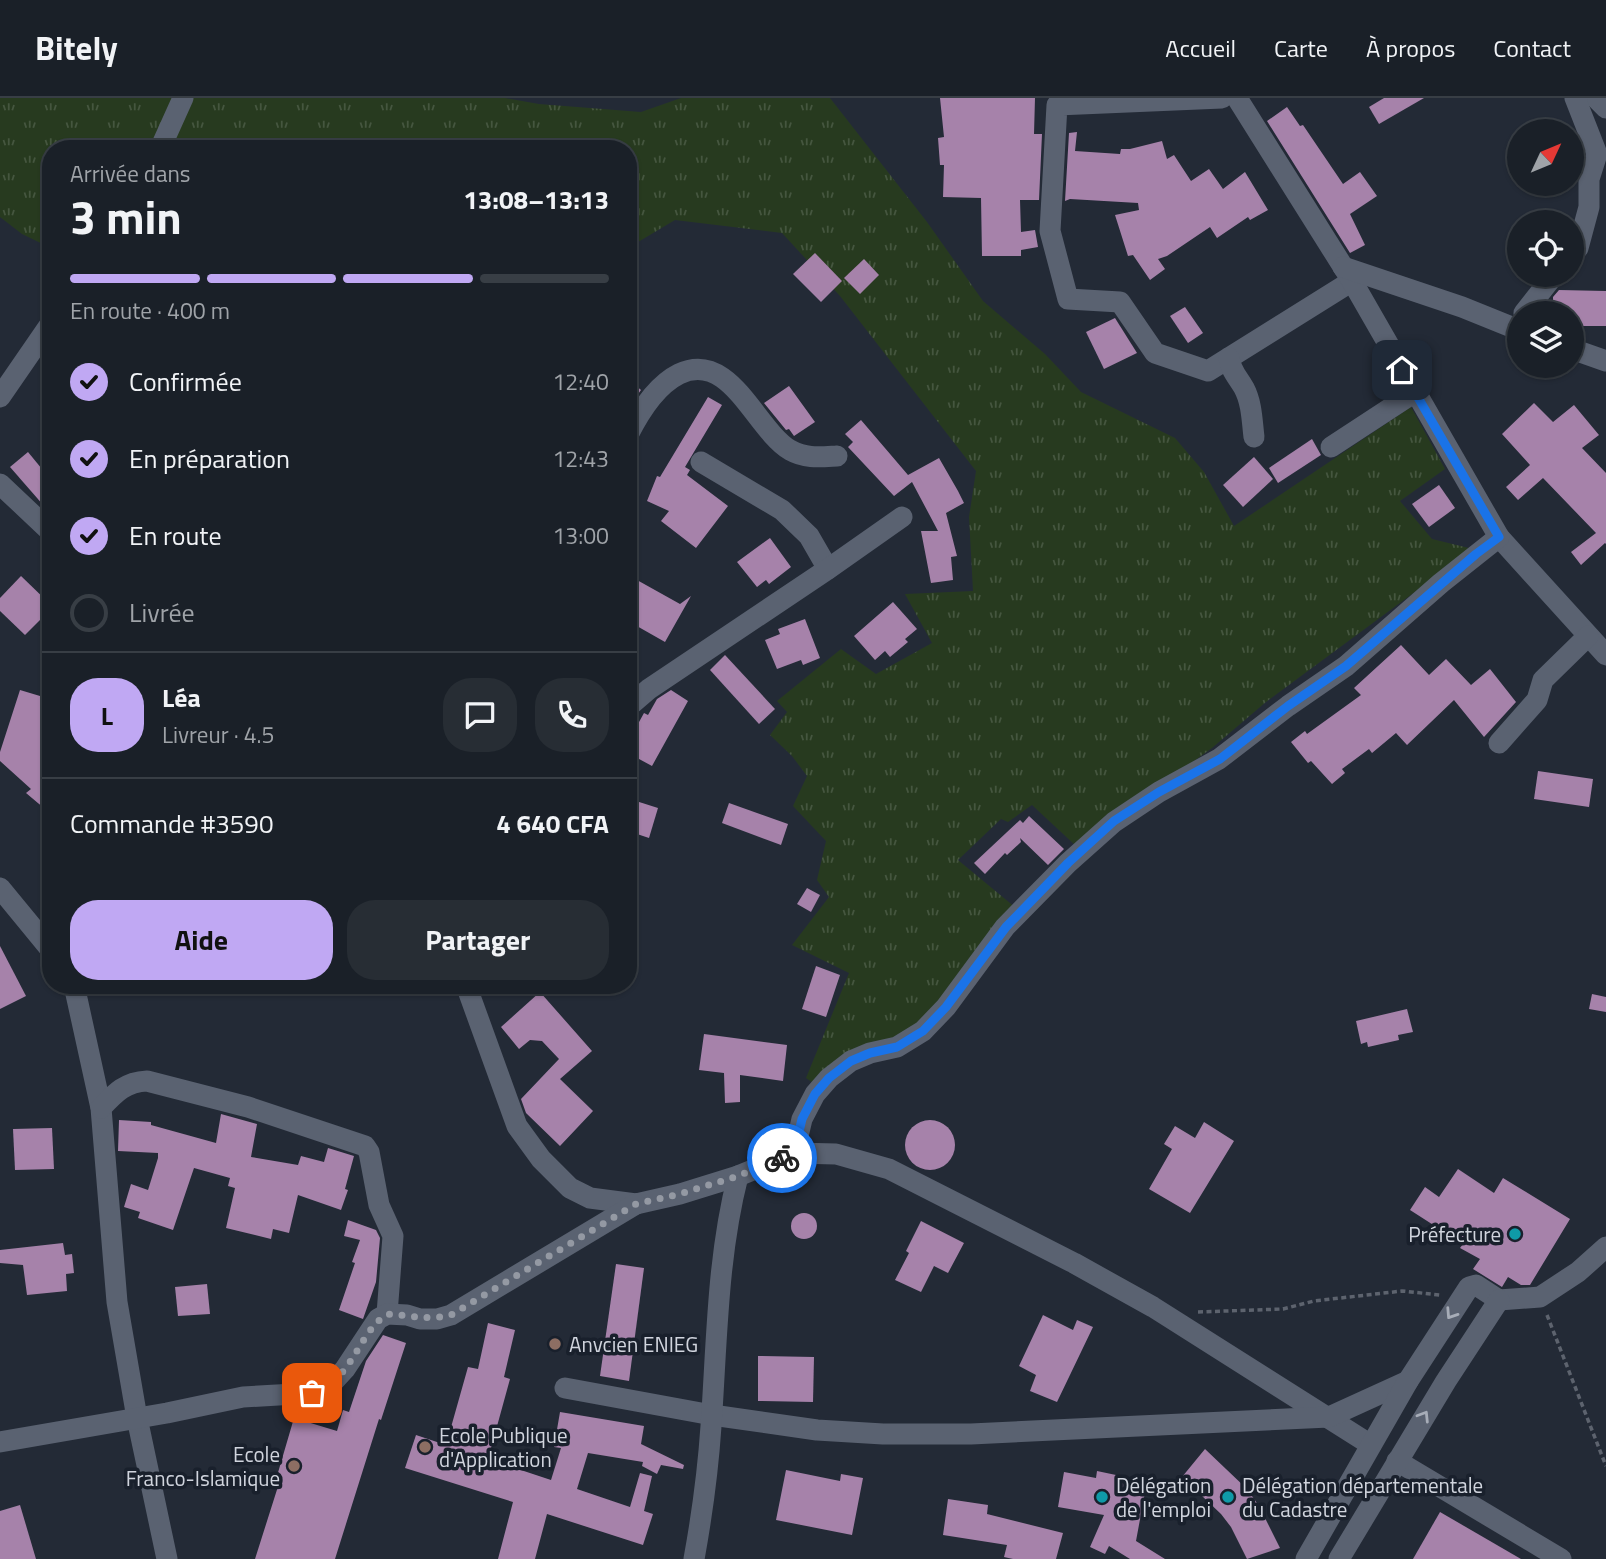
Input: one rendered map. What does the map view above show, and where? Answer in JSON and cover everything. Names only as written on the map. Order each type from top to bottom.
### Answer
[{"type":"street","points":[[164,140],[183,98]]},
{"type":"street","points":[[1222,98],[1057,105],[1050,231],[1068,299],[1120,302],[1155,353],[1208,371],[1347,274]]},
{"type":"street","points":[[1237,98],[1347,274],[1499,537],[1606,655]]},
{"type":"street","points":[[1575,98],[1597,154],[1589,179],[1589,208],[1584,226]]},
{"type":"street","points":[[1596,98],[1606,108]]},
{"type":"street","points":[[1347,274],[1507,320]]},
{"type":"street","points":[[0,397],[42,336]]},
{"type":"street","points":[[1584,353],[1606,361]]},
{"type":"street","points":[[1229,358],[1231,371],[1244,388],[1250,404],[1254,438]]},
{"type":"street","points":[[637,421],[657,391],[668,380],[685,371],[703,368],[716,373],[736,390],[769,431],[791,450],[815,458],[837,456]]},
{"type":"street","points":[[1331,447],[1415,392]]},
{"type":"street","points":[[701,463],[782,510],[808,536],[828,569]]},
{"type":"street","points":[[0,484],[42,524]]},
{"type":"street","points":[[637,699],[902,517]]},
{"type":"street","points":[[794,1153],[802,1119],[815,1094],[829,1078],[851,1061],[870,1053],[897,1047],[923,1031],[946,1007],[1006,927],[1068,863],[1114,821],[1159,792],[1220,759],[1288,706],[1346,666],[1499,537]]},
{"type":"street","points":[[1499,743],[1536,700],[1543,680],[1588,636]]},
{"type":"street","points":[[0,888],[42,939]]},
{"type":"street","points":[[76,994],[101,1108],[117,1302],[137,1418],[167,1559]]},
{"type":"street","points":[[469,994],[517,1126],[541,1159],[570,1188],[590,1198],[636,1204]]},
{"type":"street","points":[[101,1108],[118,1090],[134,1082],[147,1081],[248,1107],[365,1146],[369,1152],[379,1205],[393,1236],[387,1314]]},
{"type":"street","points":[[0,1442],[243,1397],[312,1393],[323,1389],[345,1369],[378,1319],[387,1314],[421,1319],[438,1319],[451,1315],[636,1204],[738,1176],[794,1153],[836,1154],[889,1169],[1074,1263],[1153,1307],[1329,1417],[1376,1437],[1402,1453],[1561,1559]]},
{"type":"street","points":[[694,1559],[706,1489],[719,1284],[729,1209],[738,1176]]},
{"type":"street","points":[[1306,1559],[1408,1381],[1472,1284],[1499,1300],[1540,1297],[1578,1272],[1606,1247]]},
{"type":"street","points":[[1339,1559],[1402,1453],[1499,1300]]},
{"type":"street","points":[[565,1388],[712,1415],[817,1430],[883,1434],[971,1434],[1329,1417],[1408,1381]]},
{"type":"path","points":[[1191,1313],[1283,1309],[1314,1301],[1402,1291],[1437,1293],[1457,1306]]},
{"type":"path","points":[[1540,1297],[1606,1466]]},
{"type":"green space","points":[[0,98],[505,98],[539,104],[641,112],[681,98],[830,98],[927,222],[983,301],[1045,354],[1081,392],[1175,438],[1204,472],[1234,526],[1411,407],[1445,469],[1400,501],[1432,539],[1473,549],[1266,702],[1212,748],[1076,846],[1032,805],[1008,822],[1001,819],[958,860],[1016,908],[928,1018],[816,1085],[806,1078],[849,973],[792,945],[829,897],[817,880],[826,841],[793,806],[807,776],[792,756],[770,735],[787,712],[777,701],[841,649],[876,674],[932,643],[905,594],[973,591],[969,517],[976,471],[840,296],[782,233],[675,220],[637,243],[637,140],[42,140],[42,244],[22,234],[0,217]]},
{"type":"building","points":[[940,98],[1035,98],[1034,134],[1042,134],[1039,200],[1020,200],[1021,232],[1035,230],[1038,247],[1021,250],[1021,256],[982,256],[981,198],[943,197],[944,165],[940,165],[938,138],[944,137]]},
{"type":"building","points":[[1384,98],[1424,98],[1379,124],[1369,107]]},
{"type":"building","points":[[1287,107],[1300,126],[1303,125],[1343,184],[1360,172],[1377,196],[1350,214],[1365,245],[1350,253],[1267,121]]},
{"type":"building","points":[[1077,132],[1075,151],[1120,154],[1121,149],[1162,141],[1167,159],[1174,155],[1191,181],[1209,169],[1223,189],[1245,172],[1268,210],[1250,220],[1248,217],[1217,238],[1210,227],[1167,256],[1158,259],[1165,269],[1150,280],[1133,255],[1128,256],[1115,215],[1139,210],[1138,203],[1070,199],[1065,201],[1069,133]]},
{"type":"building","points":[[815,253],[842,281],[821,302],[793,274]]},
{"type":"building","points":[[864,259],[879,275],[860,294],[844,278]]},
{"type":"building","points":[[1559,290],[1606,291],[1606,326],[1584,326],[1584,301],[1553,301]]},
{"type":"building","points":[[1185,307],[1203,333],[1188,343],[1170,316]]},
{"type":"building","points":[[1115,318],[1137,353],[1104,369],[1086,332]]},
{"type":"building","points":[[789,386],[815,422],[794,436],[764,403]]},
{"type":"building","points":[[708,397],[722,405],[685,467],[690,470],[687,475],[728,506],[696,548],[661,521],[669,511],[647,501],[657,476],[660,477]]},
{"type":"building","points":[[1534,403],[1553,422],[1574,405],[1599,435],[1582,448],[1606,473],[1606,544],[1581,565],[1571,552],[1596,533],[1543,478],[1518,500],[1506,487],[1530,465],[1502,434]]},
{"type":"building","points":[[861,420],[908,475],[939,458],[958,491],[964,503],[946,513],[957,556],[951,557],[953,580],[931,583],[921,531],[938,531],[912,482],[894,496],[848,447],[853,442],[845,434]]},
{"type":"building","points":[[1312,439],[1321,455],[1278,483],[1269,468]]},
{"type":"building","points":[[28,452],[42,469],[42,504],[10,467]]},
{"type":"building","points":[[1254,457],[1273,479],[1243,507],[1223,485]]},
{"type":"building","points":[[1439,485],[1455,508],[1429,527],[1412,504]]},
{"type":"building","points":[[770,538],[791,567],[769,584],[766,580],[757,587],[737,562]]},
{"type":"building","points":[[21,576],[42,596],[42,618],[25,635],[0,611],[0,598]]},
{"type":"building","points":[[637,580],[680,604],[691,596],[665,642],[637,626]]},
{"type":"building","points":[[893,602],[917,629],[905,639],[908,642],[890,657],[885,651],[875,660],[854,636]]},
{"type":"building","points":[[805,619],[820,658],[803,665],[801,660],[777,669],[765,640],[780,634],[778,629]]},
{"type":"building","points":[[1401,645],[1429,675],[1446,659],[1471,685],[1490,669],[1516,702],[1484,737],[1454,700],[1407,745],[1396,733],[1372,753],[1369,749],[1342,769],[1345,773],[1332,784],[1311,761],[1308,763],[1291,742],[1305,731],[1307,734],[1361,695],[1354,688]]},
{"type":"building","points":[[725,655],[775,709],[759,724],[710,670]]},
{"type":"building","points":[[20,690],[40,696],[42,806],[26,793],[31,789],[0,761],[0,752]]},
{"type":"building","points":[[671,690],[688,701],[652,766],[637,758],[637,726],[644,713],[648,715],[657,699]]},
{"type":"building","points":[[1538,771],[1593,779],[1589,807],[1534,799]]},
{"type":"building","points":[[637,801],[658,808],[649,838],[637,834]]},
{"type":"building","points":[[729,803],[788,824],[781,845],[722,823]]},
{"type":"building","points":[[1029,816],[1064,849],[1048,865],[1020,838],[1021,842],[1007,855],[1005,853],[985,874],[974,863],[1020,820],[1023,823]]},
{"type":"building","points":[[807,888],[820,895],[811,912],[797,904]]},
{"type":"building","points":[[0,946],[26,996],[0,1009]]},
{"type":"building","points":[[816,966],[840,975],[826,1017],[802,1009]]},
{"type":"building","points":[[538,994],[542,994],[592,1051],[560,1079],[593,1111],[560,1146],[526,1113],[521,1099],[559,1059],[542,1041],[530,1040],[519,1049],[501,1027]]},
{"type":"building","points":[[1592,994],[1606,997],[1606,1012],[1589,1009]]},
{"type":"building","points":[[1407,1009],[1413,1032],[1398,1035],[1399,1040],[1368,1047],[1367,1042],[1361,1044],[1356,1021]]},
{"type":"building","points":[[704,1034],[787,1045],[783,1081],[740,1075],[740,1102],[725,1103],[724,1073],[699,1070]]},
{"type":"building","points":[[221,1114],[257,1124],[251,1157],[298,1165],[301,1156],[324,1162],[328,1148],[354,1156],[345,1189],[348,1190],[341,1210],[298,1195],[289,1233],[273,1229],[271,1239],[226,1228],[235,1188],[228,1186],[230,1178],[194,1168],[173,1230],[138,1218],[140,1212],[124,1207],[131,1184],[148,1190],[158,1153],[118,1151],[119,1120],[151,1122],[151,1125],[216,1143]]},
{"type":"building","points":[[930,1120],[948,1127],[955,1145],[948,1163],[930,1170],[912,1163],[905,1145],[912,1127]]},
{"type":"building","points":[[1204,1122],[1234,1141],[1190,1213],[1149,1189],[1172,1149],[1164,1144],[1175,1126],[1195,1138]]},
{"type":"building","points":[[52,1128],[54,1169],[15,1170],[13,1129]]},
{"type":"building","name":"Préfecture","points":[[1458,1169],[1494,1193],[1503,1178],[1570,1219],[1530,1285],[1521,1285],[1508,1277],[1502,1287],[1473,1269],[1480,1259],[1460,1248],[1463,1244],[1410,1210],[1425,1187],[1439,1197]]},
{"type":"building","points":[[804,1213],[813,1217],[817,1226],[813,1235],[804,1239],[795,1235],[791,1226],[795,1217]]},
{"type":"building","points":[[348,1220],[376,1230],[380,1238],[376,1282],[363,1319],[339,1310],[360,1240],[344,1236]]},
{"type":"building","points":[[921,1221],[964,1243],[948,1273],[934,1266],[921,1292],[895,1280]]},
{"type":"building","points":[[63,1243],[65,1255],[72,1254],[74,1273],[66,1274],[67,1291],[27,1295],[23,1265],[0,1263],[0,1250]]},
{"type":"building","points":[[616,1264],[644,1268],[629,1381],[600,1376]]},
{"type":"building","points":[[207,1284],[210,1314],[178,1316],[175,1287]]},
{"type":"building","points":[[1043,1315],[1073,1330],[1077,1320],[1093,1327],[1057,1402],[1030,1391],[1036,1375],[1019,1366]]},
{"type":"building","points":[[488,1323],[515,1330],[504,1377],[510,1379],[488,1459],[551,1480],[561,1448],[554,1447],[560,1412],[644,1426],[641,1444],[684,1465],[683,1469],[661,1465],[657,1474],[642,1466],[643,1462],[588,1453],[577,1489],[630,1507],[640,1473],[652,1476],[644,1511],[653,1514],[643,1545],[547,1514],[535,1559],[498,1559],[513,1502],[405,1468],[416,1435],[446,1445],[468,1367],[478,1369]]},
{"type":"building","points":[[383,1335],[406,1343],[335,1559],[255,1559],[281,1477],[277,1476],[294,1418],[337,1431],[343,1410],[349,1412],[366,1361]]},
{"type":"building","points":[[758,1356],[814,1357],[813,1402],[758,1401]]},
{"type":"building","name":"Délégation départementale du Cadastre","points":[[1205,1449],[1247,1489],[1259,1506],[1280,1548],[1247,1559],[1231,1527],[1221,1514],[1182,1477]]},
{"type":"building","points":[[786,1470],[840,1481],[841,1474],[863,1478],[852,1535],[776,1520]]},
{"type":"building","name":"Délégation de l'emploi","points":[[1097,1471],[1116,1475],[1115,1481],[1146,1487],[1136,1541],[1165,1559],[1130,1559],[1109,1546],[1105,1554],[1090,1547],[1104,1515],[1058,1507],[1064,1472],[1096,1478]]},
{"type":"building","points":[[948,1499],[988,1505],[987,1514],[1063,1533],[1056,1559],[1013,1559],[1004,1557],[1007,1545],[943,1535]]},
{"type":"building","points":[[20,1505],[36,1559],[0,1559],[0,1511]]},
{"type":"building","points":[[1440,1512],[1521,1559],[1413,1559]]},
{"type":"way so far","points":[[312,1393],[334,1381],[358,1351],[378,1319],[387,1314],[421,1319],[438,1319],[451,1315],[636,1204],[738,1176],[782,1158]]},
{"type":"place","name":"Préfecture","points":[[1515,1234]]},
{"type":"place","name":"Anvcien ENIEG","points":[[555,1344]]},
{"type":"place","name":"Ecole Publique d'Application","points":[[425,1447]]},
{"type":"place","name":"Ecole Franco-Islamique","points":[[294,1466]]},
{"type":"place","name":"Délégation de l'emploi","points":[[1102,1497]]},
{"type":"place","name":"Délégation départementale du Cadastre","points":[[1228,1497]]},
{"type":"route","points":[[782,1158],[794,1153],[802,1119],[815,1094],[829,1078],[851,1061],[870,1053],[897,1047],[923,1031],[946,1007],[974,966],[1006,927],[1068,863],[1114,821],[1159,792],[1220,759],[1288,706],[1346,666],[1499,537],[1402,370]]}]
